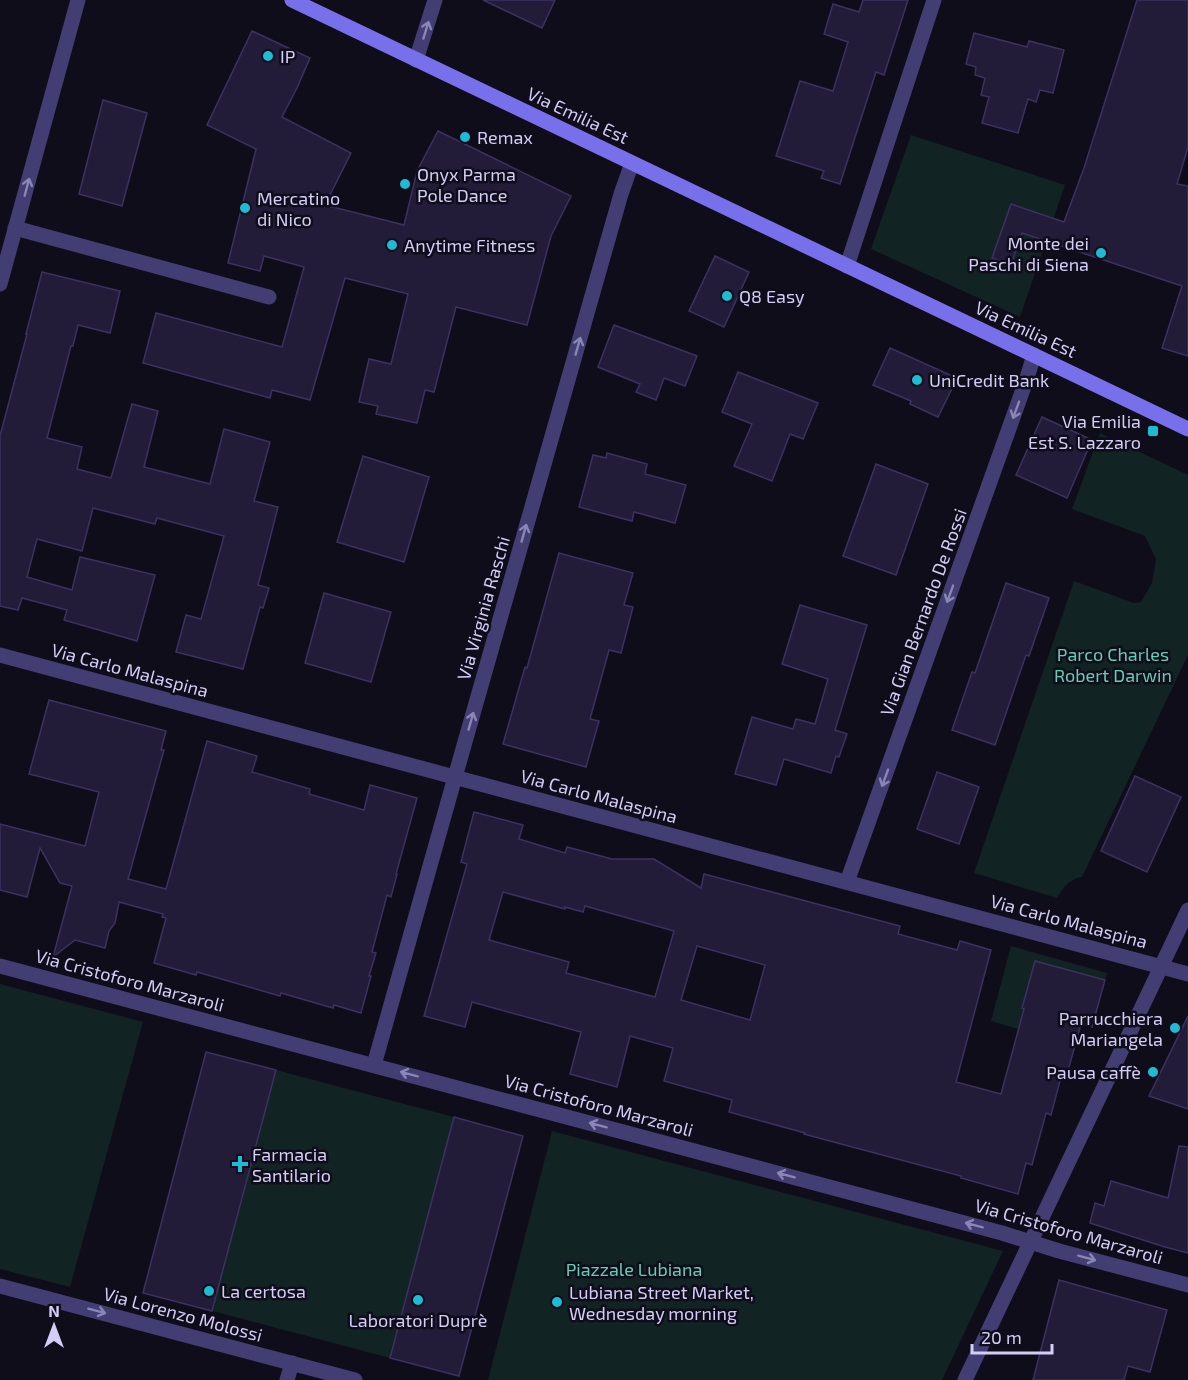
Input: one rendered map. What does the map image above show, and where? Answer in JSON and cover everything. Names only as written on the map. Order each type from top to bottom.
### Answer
[{"type":"main road","name":"Via Emilia Est","points":[[292,0],[1188,429]]},
{"type":"street","points":[[0,284],[78,0]]},
{"type":"street","points":[[416,60],[435,0]]},
{"type":"street","points":[[847,266],[934,0]]},
{"type":"street","name":"Via Virginia Raschi","points":[[374,1065],[614,217],[632,163]]},
{"type":"street","points":[[15,228],[269,297]]},
{"type":"street","name":"Via Gian Bernardo De Rossi","points":[[847,882],[1034,355]]},
{"type":"street","name":"Via Carlo Malaspina","points":[[0,655],[1188,974]]},
{"type":"street","points":[[965,1380],[1188,910]]},
{"type":"street","name":"Via Cristoforo Marzaroli","points":[[0,966],[968,1223],[1059,1251],[1188,1285]]},
{"type":"street","name":"Via Lorenzo Molossi","points":[[0,1286],[356,1380]]},
{"type":"street","points":[[288,1380],[292,1363]]},
{"type":"green space","points":[[911,135],[1065,185],[1020,317],[871,249]]},
{"type":"green space","name":"Parco Charles Robert Darwin","points":[[1100,433],[1188,475],[1188,655],[1082,877],[1064,887],[1057,898],[974,873],[1074,581],[1134,603],[1141,602],[1152,583],[1156,559],[1145,536],[1072,509]]},
{"type":"green space","points":[[1011,946],[1107,973],[1105,980],[1035,961],[1018,1029],[991,1021]]},
{"type":"green space","points":[[0,984],[143,1022],[70,1287],[0,1269]]},
{"type":"green space","points":[[276,1070],[454,1117],[390,1358],[212,1311]]},
{"type":"green space","name":"Piazzale Lubiana","points":[[552,1131],[1003,1251],[942,1380],[488,1380]]},
{"type":"building","points":[[483,0],[555,0],[542,28]]},
{"type":"building","points":[[863,0],[908,0],[884,75],[876,72],[840,184],[821,178],[824,171],[776,156],[800,81],[833,91],[848,42],[824,34],[833,4],[859,12]]},
{"type":"building","points":[[1137,0],[1188,0],[1188,147],[1177,184],[1188,186],[1188,356],[1162,348],[1182,286],[1022,233],[1011,265],[992,258],[1011,204],[1064,222],[1084,168]]},
{"type":"building","points":[[252,31],[310,58],[282,117],[351,153],[325,205],[404,225],[417,171],[438,131],[571,196],[551,236],[527,325],[456,307],[434,392],[425,390],[417,423],[376,414],[378,406],[359,402],[369,359],[391,364],[408,294],[345,278],[310,400],[272,390],[270,398],[143,363],[156,313],[282,347],[304,267],[264,256],[260,271],[228,263],[256,149],[207,125]]},
{"type":"building","points":[[974,33],[1027,47],[1029,41],[1064,50],[1053,93],[1040,90],[1036,102],[1028,99],[1018,133],[982,123],[989,97],[981,95],[985,78],[975,75],[976,67],[966,64]]},
{"type":"building","points":[[103,100],[147,113],[122,206],[79,194]]},
{"type":"building","points":[[715,256],[749,272],[724,327],[689,311]]},
{"type":"building","points":[[42,272],[120,291],[110,333],[78,325],[47,438],[82,447],[77,469],[111,478],[132,404],[158,411],[144,467],[210,484],[224,429],[270,442],[254,501],[278,507],[258,585],[269,588],[263,608],[260,607],[243,669],[176,652],[186,615],[201,619],[224,536],[157,518],[155,524],[93,508],[82,551],[37,539],[27,577],[72,590],[80,557],[155,575],[137,641],[64,620],[67,610],[22,598],[18,610],[0,606],[0,436]]},
{"type":"building","points":[[614,325],[697,356],[685,386],[664,378],[656,400],[636,392],[640,384],[598,367]]},
{"type":"building","points":[[890,348],[957,378],[938,417],[910,404],[911,401],[873,385]]},
{"type":"building","points":[[738,372],[818,403],[803,439],[790,434],[772,481],[734,466],[752,424],[722,412]]},
{"type":"building","points":[[1042,417],[1092,440],[1067,498],[1016,475]]},
{"type":"building","points":[[607,453],[647,464],[645,474],[686,485],[675,523],[634,512],[632,521],[579,507],[593,455],[606,458]]},
{"type":"building","points":[[363,456],[429,477],[404,562],[337,542]]},
{"type":"building","points":[[876,464],[928,484],[896,575],[843,556]]},
{"type":"building","points":[[559,553],[633,573],[624,605],[633,607],[621,653],[609,650],[590,719],[599,721],[586,767],[503,744]]},
{"type":"building","points":[[1006,583],[1049,598],[1029,656],[1026,655],[995,745],[952,730],[972,672],[975,673]]},
{"type":"building","points":[[324,593],[391,612],[371,682],[305,663]]},
{"type":"building","points":[[800,605],[867,625],[835,730],[847,734],[839,757],[836,756],[831,773],[784,759],[776,785],[735,774],[752,717],[793,729],[796,719],[815,724],[828,679],[782,664]]},
{"type":"building","points":[[49,700],[166,731],[161,750],[164,750],[128,879],[166,889],[207,741],[257,756],[252,772],[310,789],[309,794],[364,810],[370,785],[417,798],[391,897],[387,895],[372,952],[376,953],[361,1013],[334,1005],[333,1008],[281,993],[280,996],[197,972],[196,975],[154,963],[166,918],[162,917],[163,914],[119,902],[115,923],[109,931],[105,948],[75,940],[53,957],[72,886],[60,883],[40,848],[27,897],[0,890],[0,824],[85,846],[99,792],[29,774]]},
{"type":"building","points":[[937,772],[979,787],[959,844],[917,829]]},
{"type":"building","points":[[1135,776],[1181,797],[1147,872],[1101,851]]},
{"type":"building","points":[[474,812],[523,825],[519,839],[565,853],[567,847],[612,859],[654,859],[701,888],[704,874],[900,926],[898,934],[957,950],[960,941],[991,950],[956,1082],[1001,1094],[1035,961],[1105,980],[1092,1027],[1081,1024],[1066,1078],[1061,1077],[1051,1115],[1046,1113],[1032,1165],[1026,1163],[1018,1194],[729,1112],[732,1100],[664,1081],[673,1048],[630,1036],[617,1087],[570,1074],[581,1032],[472,1002],[465,1027],[424,1016],[467,864],[461,862]],"holes":[[[503,892],[565,909],[565,907],[583,912],[585,906],[674,931],[655,997],[566,973],[569,962],[489,940]],[[697,946],[765,965],[750,1020],[681,1000]]]},
{"type":"building","points":[[1188,1016],[1188,1109],[1149,1096]]},
{"type":"building","points":[[206,1052],[276,1070],[212,1311],[143,1293]]},
{"type":"building","points":[[454,1117],[523,1136],[459,1376],[390,1358]]},
{"type":"building","points":[[1179,1146],[1188,1147],[1188,1253],[1090,1223],[1095,1203],[1104,1206],[1111,1181],[1168,1198]]},
{"type":"building","points":[[1059,1280],[1167,1310],[1150,1372],[1128,1366],[1124,1380],[1033,1380]]},
{"type":"place","name":"IP","points":[[268,56]]},
{"type":"place","name":"Remax","points":[[465,137]]},
{"type":"place","name":"Onyx Parma Pole Dance","points":[[405,184]]},
{"type":"place","name":"Mercatino di Nico","points":[[245,208]]},
{"type":"place","name":"Anytime Fitness","points":[[392,245]]},
{"type":"place","name":"Monte dei Paschi di Siena","points":[[1101,253]]},
{"type":"place","name":"Q8 Easy","points":[[727,296]]},
{"type":"place","name":"UniCredit Bank","points":[[917,380]]},
{"type":"place","name":"Via Emilia Est S. Lazzaro","points":[[1153,431]]},
{"type":"place","name":"Parrucchiera Mariangela","points":[[1175,1028]]},
{"type":"place","name":"Pausa caffè","points":[[1153,1072]]},
{"type":"place","name":"Farmacia Santilario","points":[[240,1164]]},
{"type":"place","name":"La certosa","points":[[209,1291]]},
{"type":"place","name":"Laboratori Duprè","points":[[418,1300]]},
{"type":"place","name":"Lubiana Street Market, Wednesday morning","points":[[557,1302]]}]
